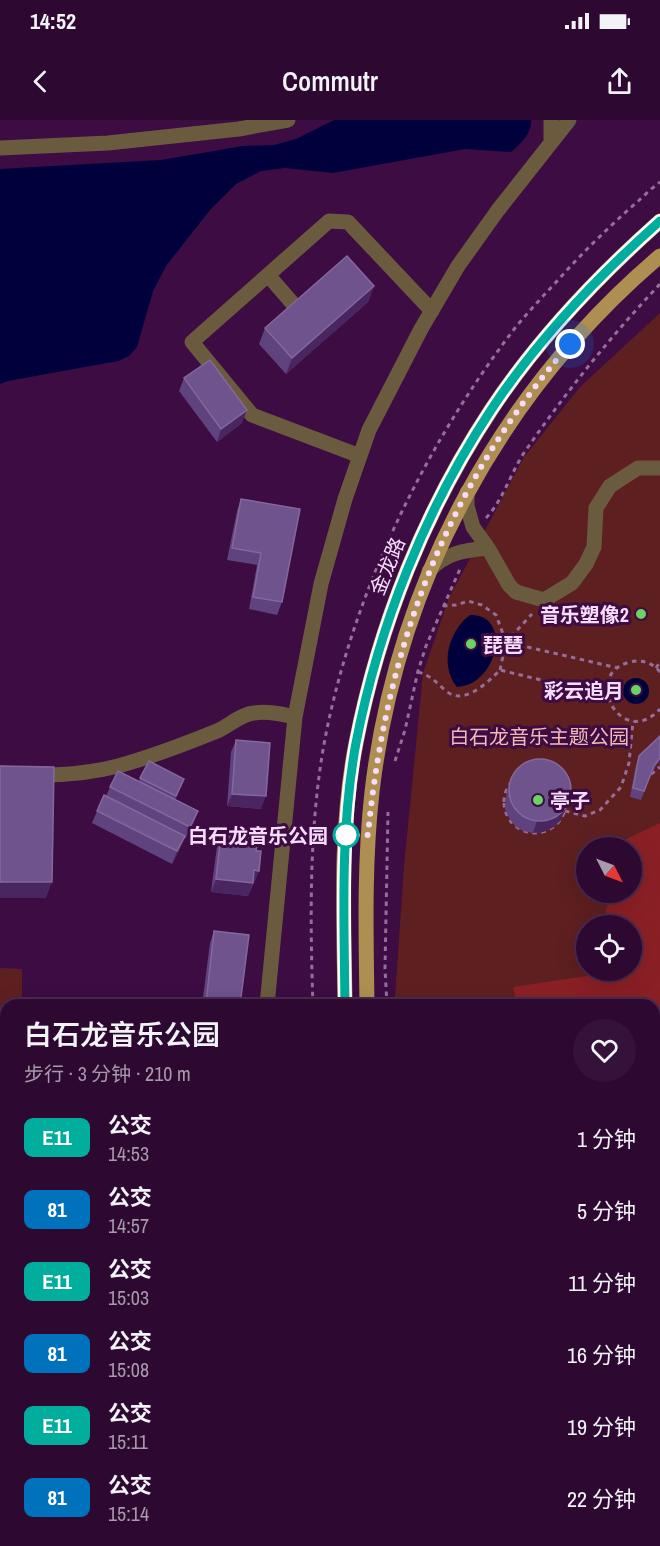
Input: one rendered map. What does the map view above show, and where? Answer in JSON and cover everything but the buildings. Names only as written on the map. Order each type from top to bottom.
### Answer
[{"type":"main road","name":"金龙路","points":[[345,999],[345,863],[348,801],[356,744],[388,620],[411,562],[436,506],[492,409],[560,321],[597,281],[660,221]]},
{"type":"main road","name":"金龙路","points":[[368,999],[366,882],[368,835],[376,767],[379,744],[399,659],[421,589],[467,492],[489,453],[524,403],[594,316],[660,256]]},
{"type":"lane","points":[[0,148],[108,143],[239,129],[288,120]]},
{"type":"lane","points":[[551,120],[551,143]]},
{"type":"lane","points":[[268,999],[295,717],[321,584],[345,499],[369,430],[432,311],[464,257],[569,120]]},
{"type":"lane","points":[[360,456],[252,416],[192,342],[329,221],[348,222],[432,311]]},
{"type":"lane","points":[[268,275],[294,305]]},
{"type":"lane","points":[[467,492],[467,506],[473,527],[509,585],[516,592],[544,600],[572,583],[586,564],[594,547],[596,508],[610,486],[638,468],[660,468]]},
{"type":"lane","points":[[429,571],[447,556],[470,549],[488,548]]},
{"type":"lane","points":[[0,774],[37,776],[81,773],[118,766],[220,730],[251,713],[273,712],[295,717]]},
{"type":"path","points":[[480,523],[495,507],[524,452],[563,399],[660,284]]},
{"type":"path","points":[[395,762],[418,672],[442,606],[458,576],[460,567]]},
{"type":"path","points":[[418,672],[433,679],[448,693],[461,696],[479,689],[500,670],[507,642],[544,600]]},
{"type":"path","points":[[442,606],[457,605],[468,601],[482,605],[496,615],[507,642]]},
{"type":"path","points":[[507,642],[618,668]]},
{"type":"path","points":[[660,672],[647,663],[637,661],[627,663],[611,675],[607,685],[610,706],[616,713],[633,721],[651,717],[660,709]]},
{"type":"path","points":[[656,668],[660,662]]},
{"type":"path","points":[[500,670],[607,696]]},
{"type":"path","points":[[565,811],[585,816],[600,810],[621,787],[629,763],[633,721]]},
{"type":"path","points":[[651,774],[660,767]]},
{"type":"path","points":[[540,771],[558,781],[564,790],[565,811],[560,821],[552,828],[543,832],[523,831],[508,818],[505,809],[507,790],[513,781],[530,772],[540,771]]},
{"type":"path","points":[[387,999],[385,969],[388,807]]},
{"type":"green space","name":"白石龙音乐主题公园","points":[[660,313],[660,999],[395,999],[404,866],[423,673],[449,598],[524,457],[580,387]]},
{"type":"green space","points":[[0,968],[22,969],[22,999],[0,999]]},
{"type":"shaded area","points":[[334,120],[531,120],[531,125],[522,142],[511,152],[465,149],[333,173],[285,168],[261,171],[236,184],[210,210],[166,266],[153,291],[137,347],[129,356],[118,361],[0,384],[0,169],[161,160],[243,146],[274,145],[296,139]]},
{"type":"shaded area","points":[[470,615],[483,618],[492,626],[496,637],[495,650],[482,675],[471,683],[457,687],[448,669],[449,649],[457,630]]},
{"type":"shaded area","points":[[636,678],[645,682],[649,691],[645,700],[636,704],[627,700],[623,691],[627,682]]},
{"type":"shaded area","points":[[660,823],[660,999],[516,999],[513,987],[576,978],[576,981],[642,981],[642,915],[605,915],[608,903],[642,903],[642,837],[631,837]]},
{"type":"bus line","name":"E11","points":[[345,999],[345,863],[348,801],[356,744],[388,620],[411,562],[436,506],[492,409],[560,321],[597,281],[660,221]]},
{"type":"place","name":"音乐塑像2","points":[[641,614]]},
{"type":"place","name":"琵琶","points":[[471,644]]},
{"type":"place","name":"彩云追月","points":[[636,690]]},
{"type":"place","name":"亭子","points":[[538,800]]},
{"type":"place","name":"白石龙音乐公园","points":[[346,835]]},
{"type":"route","points":[[346,835],[368,835],[379,744],[392,687],[404,640],[421,589],[441,543],[489,453],[570,344]]}]
